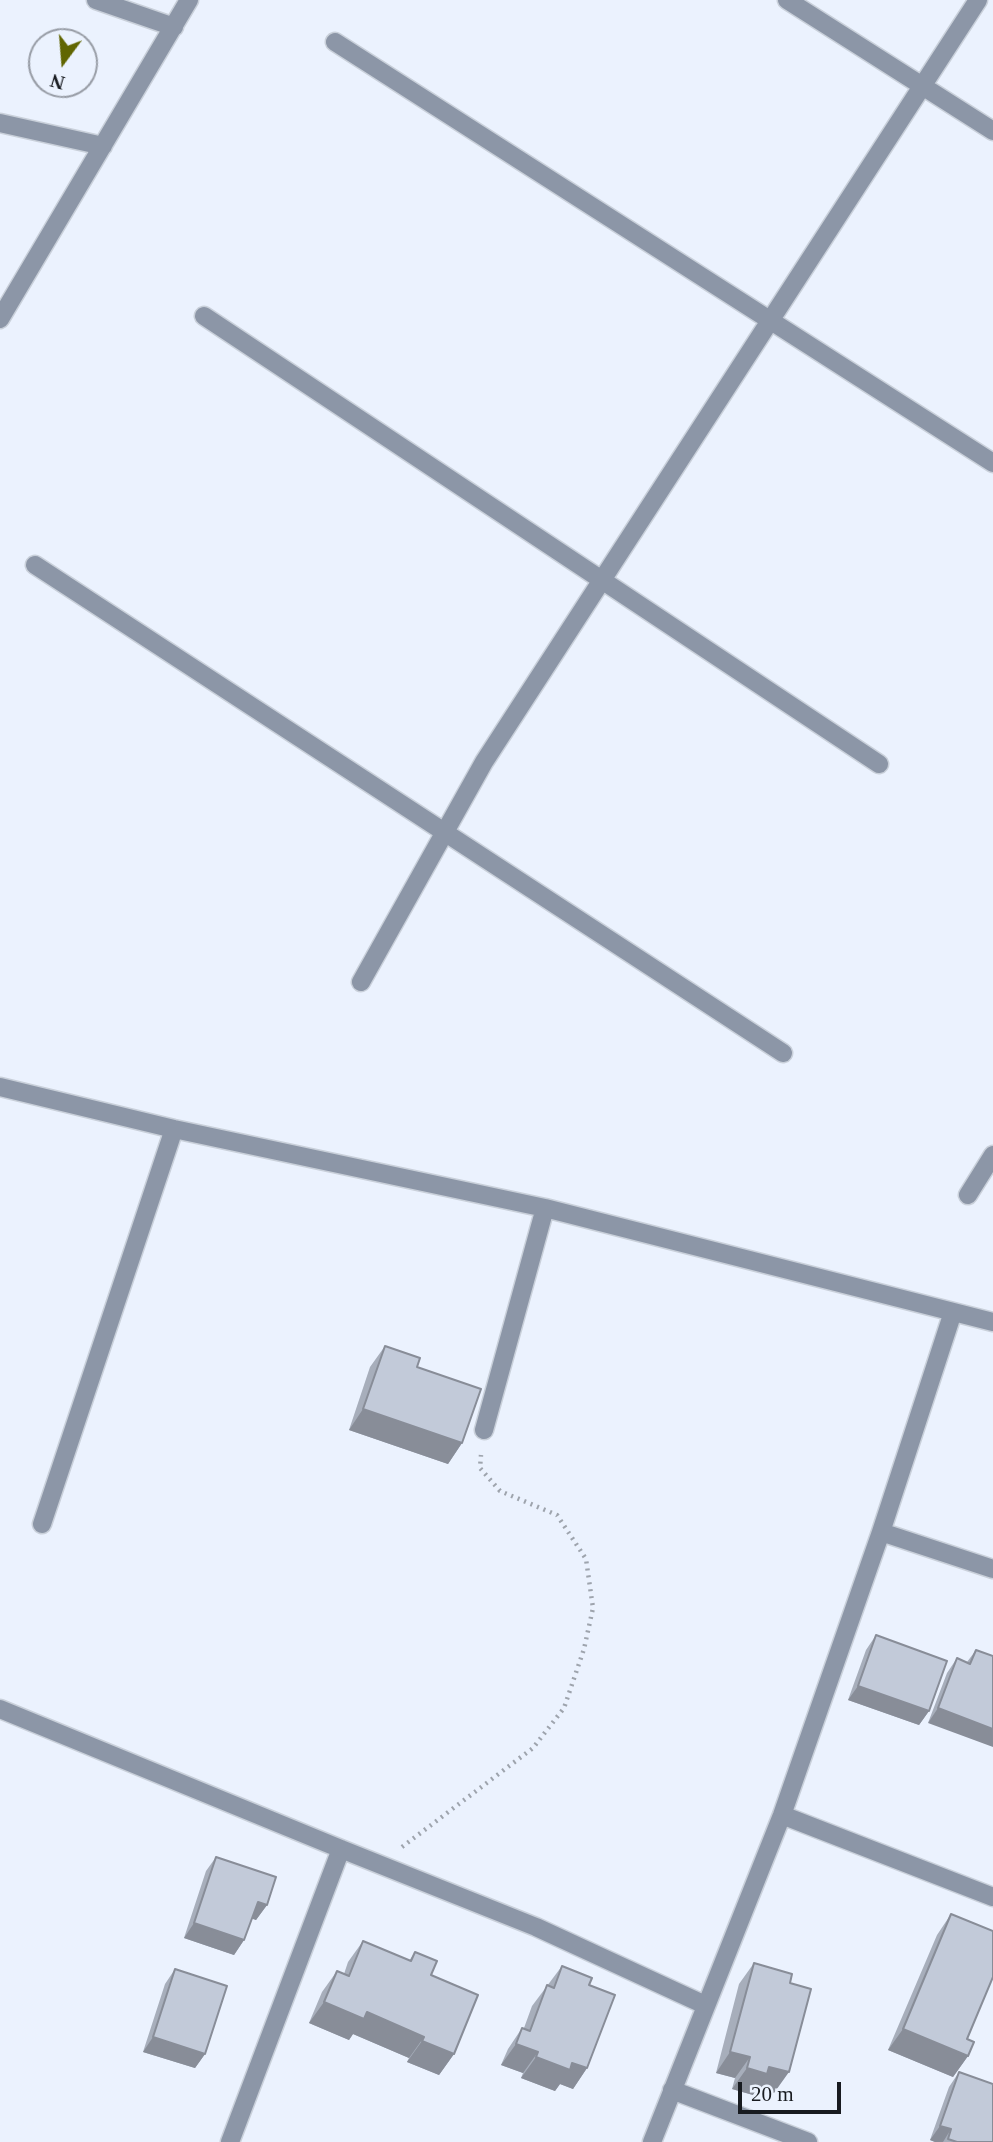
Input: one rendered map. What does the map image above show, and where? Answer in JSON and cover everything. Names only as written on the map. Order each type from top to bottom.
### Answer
[{"type":"street","points":[[96,0],[174,27]]},
{"type":"street","points":[[0,319],[189,0]]},
{"type":"street","points":[[788,0],[993,131]]},
{"type":"street","points":[[361,982],[484,762],[978,0]]},
{"type":"street","points":[[335,43],[993,463]]},
{"type":"street","points":[[0,123],[103,146]]},
{"type":"street","points":[[204,316],[879,764]]},
{"type":"street","points":[[35,565],[783,1053]]},
{"type":"street","points":[[0,1087],[174,1129],[545,1208],[993,1322]]},
{"type":"street","points":[[42,1524],[174,1129]]},
{"type":"street","points":[[968,1195],[993,1155]]},
{"type":"street","points":[[484,1430],[545,1208]]},
{"type":"street","points":[[652,2142],[782,1815],[881,1532],[953,1312]]},
{"type":"street","points":[[881,1532],[993,1569]]},
{"type":"street","points":[[0,1709],[536,1927],[705,2005]]},
{"type":"street","points":[[782,1815],[993,1896]]},
{"type":"street","points":[[230,2142],[341,1849]]},
{"type":"street","points":[[672,2090],[808,2142]]},
{"type":"path","points":[[380,1863],[533,1748],[564,1708],[584,1649],[593,1608],[586,1559],[557,1515],[500,1491],[480,1468],[484,1430]]},
{"type":"building","points":[[385,1346],[420,1358],[417,1367],[481,1389],[462,1443],[363,1409]]},
{"type":"building","points":[[876,1635],[947,1661],[929,1711],[858,1686]]},
{"type":"building","points":[[976,1650],[993,1656],[993,1729],[938,1708],[957,1658],[970,1664]]},
{"type":"building","points":[[216,1857],[276,1877],[267,1905],[258,1902],[244,1940],[194,1923]]},
{"type":"building","points":[[951,1914],[993,1931],[993,1977],[967,2039],[974,2042],[968,2056],[903,2029]]},
{"type":"building","points":[[363,1941],[411,1961],[415,1952],[437,1961],[431,1975],[478,1995],[454,2054],[422,2041],[424,2037],[367,2012],[364,2019],[324,2002],[337,1971],[349,1976]]},
{"type":"building","points":[[754,1963],[792,1974],[790,1983],[811,1989],[789,2072],[769,2067],[767,2074],[747,2068],[750,2057],[730,2052]]},
{"type":"building","points":[[562,1966],[592,1978],[589,1985],[615,1995],[587,2068],[572,2063],[570,2070],[536,2057],[538,2052],[516,2044],[522,2028],[530,2031],[547,1985],[554,1988]]},
{"type":"building","points":[[175,1969],[227,1986],[205,2054],[153,2037]]},
{"type":"building","points":[[959,2072],[993,2084],[993,2142],[957,2142],[948,2139],[951,2129],[940,2126]]}]
